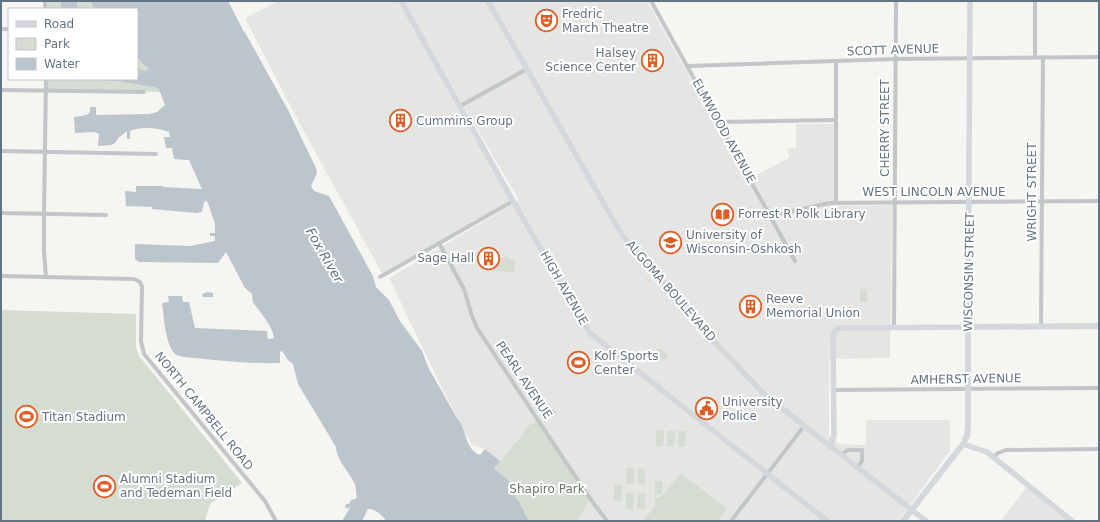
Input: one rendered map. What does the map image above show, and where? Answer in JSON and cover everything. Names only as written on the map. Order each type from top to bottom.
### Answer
[{"type":"main road","name":"HIGH AVENUE","points":[[401,1],[513,201],[590,333],[827,521]]},
{"type":"main road","name":"ALGOMA BOULEVARD","points":[[488,1],[622,235],[709,336],[759,390],[926,521]]},
{"type":"main road","name":"WISCONSIN STREET","points":[[903,521],[963,444],[968,432],[970,1]]},
{"type":"main road","points":[[831,447],[834,435],[834,333],[838,328],[1099,326]]},
{"type":"main road","points":[[963,444],[984,451],[993,457],[1072,521]]},
{"type":"street","name":"ELMWOOD AVENUE","points":[[651,1],[796,262]]},
{"type":"street","name":"CHERRY STREET","points":[[894,327],[896,1]]},
{"type":"street","points":[[1034,1],[1035,57]]},
{"type":"street","name":"WRIGHT STREET","points":[[1041,327],[1043,57]]},
{"type":"street","name":"SCOTT AVENUE","points":[[688,66],[896,59],[1099,57]]},
{"type":"street","points":[[836,61],[836,203]]},
{"type":"street","points":[[460,106],[527,69]]},
{"type":"street","points":[[1,276],[46,277],[44,251],[44,152],[46,80]]},
{"type":"street","points":[[1,90],[144,92]]},
{"type":"street","points":[[718,122],[836,120]]},
{"type":"street","points":[[1,151],[156,154]]},
{"type":"street","points":[[380,277],[513,201]]},
{"type":"street","name":"WEST LINCOLN AVENUE","points":[[770,216],[829,203],[1099,201]]},
{"type":"street","points":[[1,213],[106,215]]},
{"type":"street","name":"PEARL AVENUE","points":[[439,243],[464,289],[477,328],[591,500],[607,521]]},
{"type":"street","name":"NORTH CAMPBELL ROAD","points":[[46,277],[134,279],[140,282],[142,289],[142,341],[144,354],[265,501],[276,521]]},
{"type":"street","name":"AMHERST AVENUE","points":[[833,390],[1099,388]]},
{"type":"street","points":[[731,521],[804,426]]},
{"type":"street","points":[[993,457],[1006,450],[1099,449]]},
{"type":"street","points":[[841,455],[848,450],[862,450],[862,461],[857,468]]},
{"type":"shaded area","name":"University of Wisconsin-Oshkosh","points":[[278,1],[647,1],[747,180],[789,158],[788,148],[796,148],[796,124],[834,124],[835,206],[892,205],[890,358],[829,359],[829,436],[840,444],[866,445],[866,420],[950,420],[950,451],[898,521],[537,521],[485,449],[472,445],[441,386],[389,278],[519,200],[412,19],[513,201],[383,275],[303,130],[245,18]]},
{"type":"shaded area","points":[[1028,485],[1072,521],[1001,521]]},
{"type":"green space","points":[[45,1],[61,1],[61,8],[45,8]]},
{"type":"green space","points":[[77,1],[91,1],[94,8],[77,8]]},
{"type":"green space","points":[[138,55],[148,70],[144,71],[138,68]]},
{"type":"green space","points":[[46,80],[104,80],[151,85],[159,89],[161,92],[46,91]]},
{"type":"green space","points":[[497,257],[510,257],[510,260],[515,260],[514,272],[491,271],[491,259],[496,259]]},
{"type":"green space","points":[[860,289],[867,289],[867,302],[860,302]]},
{"type":"green space","points":[[1,310],[136,314],[136,347],[139,356],[242,483],[210,504],[205,521],[1,521]]},
{"type":"green space","points":[[659,348],[669,356],[665,361],[655,353]]},
{"type":"green space","name":"Shapiro Park","points":[[539,420],[582,487],[589,501],[577,521],[529,521],[518,500],[509,491],[494,469],[527,427]]},
{"type":"green space","points":[[656,430],[664,430],[663,446],[656,446]]},
{"type":"green space","points":[[667,431],[675,431],[674,447],[667,447]]},
{"type":"green space","points":[[679,431],[686,431],[685,447],[678,447]]},
{"type":"green space","points":[[627,468],[634,468],[634,484],[626,484]]},
{"type":"green space","points":[[638,468],[645,469],[645,485],[638,484]]},
{"type":"green space","points":[[681,473],[727,509],[717,521],[643,521],[655,506],[655,498],[661,497]]},
{"type":"green space","points":[[655,481],[662,481],[662,494],[655,494]]},
{"type":"green space","points":[[614,485],[622,485],[621,501],[614,501]]},
{"type":"green space","points":[[626,493],[634,493],[633,509],[626,509]]},
{"type":"green space","points":[[638,493],[645,493],[645,509],[637,509]]},
{"type":"water","points":[[61,1],[77,1],[77,8],[61,8]]},
{"type":"water","name":"Fox River","points":[[91,1],[228,1],[288,110],[316,168],[317,173],[311,186],[314,191],[329,196],[373,276],[376,287],[389,300],[400,321],[422,351],[429,369],[463,427],[471,448],[480,455],[485,449],[500,461],[494,469],[509,481],[508,489],[518,500],[529,521],[386,521],[374,510],[368,509],[362,521],[342,521],[351,506],[347,509],[345,507],[346,504],[349,504],[351,500],[357,497],[355,484],[338,456],[336,447],[298,384],[293,364],[288,360],[282,351],[280,352],[280,363],[256,363],[184,357],[175,354],[169,344],[164,322],[162,303],[169,302],[168,296],[182,296],[183,302],[189,302],[195,328],[267,331],[268,339],[274,338],[269,324],[253,302],[252,294],[245,288],[226,252],[218,263],[139,262],[135,259],[135,244],[190,246],[215,241],[215,236],[210,236],[210,233],[215,233],[215,224],[206,201],[204,202],[202,212],[196,213],[152,209],[152,207],[126,206],[125,191],[136,192],[136,186],[163,186],[202,189],[189,160],[174,159],[172,148],[166,148],[164,137],[170,137],[169,132],[160,129],[140,128],[130,131],[130,139],[127,139],[127,131],[118,138],[115,143],[111,145],[98,146],[99,134],[95,132],[75,133],[74,117],[87,115],[90,112],[90,107],[96,107],[96,115],[149,114],[157,112],[165,105],[159,89],[127,82],[104,80],[138,80],[138,68],[144,71],[148,70],[138,57],[138,8],[94,8]]},
{"type":"water","points":[[207,292],[213,293],[213,297],[203,297],[202,294]]},
{"type":"water","points":[[543,402],[556,412],[554,416],[552,417],[548,415],[540,403]]},
{"type":"place","name":"Fredric March Theatre","points":[[547,21]]},
{"type":"place","name":"Halsey Science Center","points":[[652,60]]},
{"type":"place","name":"Cummins Group","points":[[401,121]]},
{"type":"place","name":"Forrest R Polk Library","points":[[723,214]]},
{"type":"place","name":"University of Wisconsin-Oshkosh","points":[[670,242]]},
{"type":"place","name":"Sage Hall","points":[[489,258]]},
{"type":"place","name":"Reeve Memorial Union","points":[[751,306]]},
{"type":"place","name":"Kolf Sports Center","points":[[578,363]]},
{"type":"place","name":"University Police","points":[[707,409]]},
{"type":"place","name":"Titan Stadium","points":[[26,417]]},
{"type":"place","name":"Alumni Stadium and Tedeman Field","points":[[105,486]]}]
